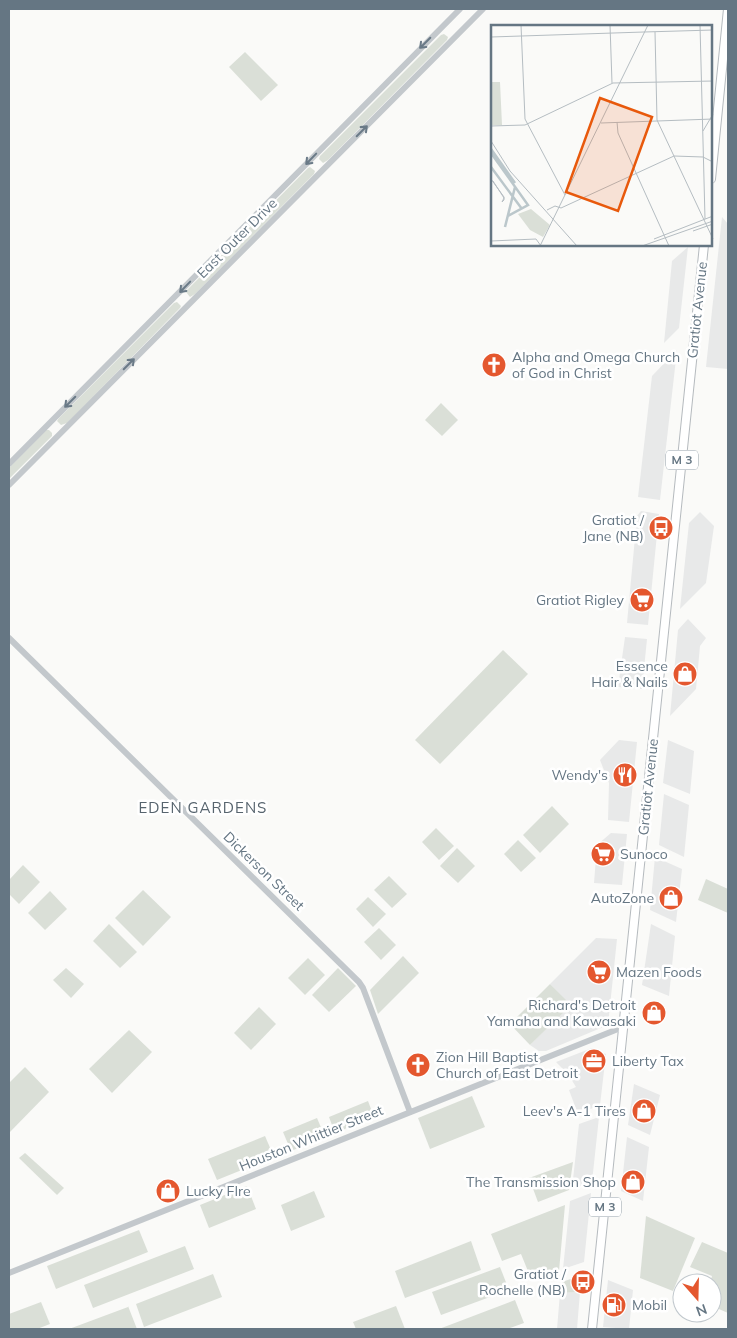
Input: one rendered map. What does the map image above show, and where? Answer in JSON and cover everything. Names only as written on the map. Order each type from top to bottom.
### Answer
[{"type":"main road","points":[[712,169],[728,9]]},
{"type":"main road","name":"Gratiot Avenue","points":[[592,1329],[704,246]]},
{"type":"street","name":"East Outer Drive","points":[[9,464],[460,9]]},
{"type":"street","name":"East Outer Drive","points":[[9,485],[483,9]]},
{"type":"street","name":"Dickerson Street","points":[[9,638],[360,982],[410,1112]]},
{"type":"street","name":"Houston Whittier Street","points":[[9,1273],[623,1027]]},
{"type":"shaded area","points":[[444,34],[448,37],[447,40],[323,163],[319,159],[320,156]]},
{"type":"shaded area","points":[[245,52],[278,85],[261,101],[229,67]]},
{"type":"shaded area","points":[[310,167],[315,171],[314,174],[190,297],[186,292],[187,290]]},
{"type":"shaded area","points":[[722,217],[728,224],[728,369],[706,367]]},
{"type":"shaded area","points":[[688,247],[679,328],[664,343],[672,261]]},
{"type":"shaded area","points":[[177,302],[181,306],[180,308],[67,423],[61,425],[57,421],[59,418]]},
{"type":"shaded area","points":[[677,350],[660,500],[638,497],[652,376]]},
{"type":"shaded area","points":[[441,403],[458,420],[442,436],[425,420]]},
{"type":"shaded area","points":[[46,430],[52,433],[52,436],[9,479],[9,468]]},
{"type":"shaded area","points":[[641,511],[659,514],[648,625],[627,623],[637,516]]},
{"type":"shaded area","points":[[700,512],[714,526],[706,583],[680,609],[689,523]]},
{"type":"shaded area","points":[[688,619],[706,638],[700,646],[696,689],[670,716],[678,630]]},
{"type":"shaded area","points":[[625,637],[647,639],[642,689],[618,687]]},
{"type":"shaded area","points":[[503,650],[528,674],[440,764],[415,740]]},
{"type":"shaded area","points":[[619,740],[637,742],[629,822],[608,820],[609,783],[600,760]]},
{"type":"shaded area","points":[[668,740],[694,751],[690,794],[663,783]]},
{"type":"shaded area","points":[[664,794],[689,805],[684,857],[659,845]]},
{"type":"shaded area","points":[[552,806],[569,824],[540,853],[523,835]]},
{"type":"shaded area","points":[[436,828],[454,846],[439,860],[422,842]]},
{"type":"shaded area","points":[[611,833],[627,834],[622,885],[594,883],[597,845]]},
{"type":"shaded area","points":[[518,840],[536,858],[521,872],[504,854]]},
{"type":"shaded area","points":[[457,848],[475,866],[458,883],[440,866]]},
{"type":"shaded area","points":[[655,857],[682,869],[676,922],[650,910]]},
{"type":"shaded area","points":[[23,865],[40,882],[19,904],[9,894],[9,880]]},
{"type":"shaded area","points":[[389,876],[407,894],[392,908],[374,890]]},
{"type":"shaded area","points":[[706,879],[728,889],[728,913],[698,900]]},
{"type":"shaded area","points":[[143,890],[171,917],[143,946],[115,918]]},
{"type":"shaded area","points":[[50,891],[67,909],[45,930],[28,913]]},
{"type":"shaded area","points":[[368,897],[386,914],[373,927],[356,909]]},
{"type":"shaded area","points":[[109,924],[137,952],[120,968],[93,941]]},
{"type":"shaded area","points":[[651,924],[675,936],[669,996],[642,985]]},
{"type":"shaded area","points":[[379,928],[396,945],[381,960],[364,942]]},
{"type":"shaded area","points":[[596,938],[617,939],[608,1025],[546,1051],[539,1051],[530,1045],[570,1005],[550,984]]},
{"type":"shaded area","points":[[403,956],[419,973],[378,1014],[370,990]]},
{"type":"shaded area","points":[[308,958],[325,975],[305,995],[288,978]]},
{"type":"shaded area","points":[[66,968],[84,984],[71,998],[53,980]]},
{"type":"shaded area","points":[[338,968],[356,986],[329,1012],[312,995]]},
{"type":"shaded area","points":[[550,984],[571,1005],[530,1045],[510,1024]]},
{"type":"shaded area","points":[[259,1007],[276,1024],[251,1050],[234,1033]]},
{"type":"shaded area","points":[[129,1030],[152,1052],[112,1093],[89,1069]]},
{"type":"shaded area","points":[[592,1048],[606,1054],[600,1105],[578,1114],[569,1090],[576,1087],[568,1074],[556,1062]]},
{"type":"shaded area","points":[[25,1067],[49,1092],[9,1133],[9,1083]]},
{"type":"shaded area","points":[[634,1084],[660,1095],[650,1135],[628,1125]]},
{"type":"shaded area","points":[[472,1096],[485,1127],[430,1149],[418,1118]]},
{"type":"shaded area","points":[[368,1101],[374,1117],[335,1133],[329,1117]]},
{"type":"shaded area","points":[[599,1117],[592,1182],[572,1189],[579,1124]]},
{"type":"shaded area","points":[[317,1118],[325,1137],[291,1151],[283,1132]]},
{"type":"shaded area","points":[[265,1136],[274,1157],[217,1180],[208,1159]]},
{"type":"shaded area","points":[[627,1137],[649,1147],[643,1201],[621,1191]]},
{"type":"shaded area","points":[[25,1153],[64,1188],[57,1195],[19,1158]]},
{"type":"shaded area","points":[[573,1162],[569,1190],[538,1202],[529,1178]]},
{"type":"shaded area","points":[[247,1186],[256,1209],[209,1228],[200,1205]]},
{"type":"shaded area","points":[[314,1191],[325,1217],[291,1231],[281,1205]]},
{"type":"shaded area","points":[[591,1193],[584,1262],[563,1269],[570,1201]]},
{"type":"shaded area","points":[[565,1205],[559,1271],[532,1281],[521,1254],[502,1261],[491,1234]]},
{"type":"shaded area","points":[[646,1216],[695,1238],[680,1273],[672,1273],[672,1291],[640,1278]]},
{"type":"shaded area","points":[[139,1230],[148,1252],[56,1289],[47,1266]]},
{"type":"shaded area","points":[[471,1241],[481,1270],[405,1298],[395,1271]]},
{"type":"shaded area","points":[[702,1242],[728,1253],[728,1313],[722,1310],[722,1273],[705,1273],[690,1267]]},
{"type":"shaded area","points":[[185,1246],[194,1269],[93,1308],[84,1285]]},
{"type":"shaded area","points":[[500,1267],[509,1290],[441,1315],[432,1292]]},
{"type":"shaded area","points":[[213,1274],[222,1297],[144,1327],[136,1304]]},
{"type":"shaded area","points":[[582,1275],[580,1292],[560,1293],[562,1282]]},
{"type":"shaded area","points":[[608,1280],[633,1290],[629,1329],[603,1327]]},
{"type":"shaded area","points":[[580,1292],[577,1329],[557,1329],[560,1293]]},
{"type":"shaded area","points":[[515,1300],[524,1323],[507,1329],[439,1329]]},
{"type":"shaded area","points":[[41,1302],[50,1324],[37,1329],[9,1329],[9,1314]]},
{"type":"shaded area","points":[[396,1306],[405,1329],[356,1329],[353,1322]]},
{"type":"shaded area","points":[[128,1307],[137,1329],[69,1329]]},
{"type":"place","name":"Alpha and Omega Church of God in Christ","points":[[494,365]]},
{"type":"place","name":"Gratiot / Jane (NB)","points":[[661,528]]},
{"type":"place","name":"Gratiot Rigley","points":[[642,600]]},
{"type":"place","name":"Essence Hair & Nails","points":[[685,674]]},
{"type":"place","name":"Wendy's","points":[[625,775]]},
{"type":"place","name":"Sunoco","points":[[603,854]]},
{"type":"place","name":"AutoZone","points":[[671,898]]},
{"type":"place","name":"Mazen Foods","points":[[599,972]]},
{"type":"place","name":"Richard's Detroit Yamaha and Kawasaki","points":[[654,1013]]},
{"type":"place","name":"Liberty Tax","points":[[594,1061]]},
{"type":"place","name":"Zion Hill Baptist Church of East Detroit","points":[[418,1065]]},
{"type":"place","name":"Leev's A-1 Tires","points":[[644,1111]]},
{"type":"place","name":"The Transmission Shop","points":[[633,1182]]},
{"type":"place","name":"Lucky FIre","points":[[168,1191]]},
{"type":"place","name":"Gratiot / Rochelle (NB)","points":[[583,1282]]},
{"type":"place","name":"Mobil","points":[[614,1305]]},
{"type":"district","name":"EDEN GARDENS","points":[[203,808]]}]
